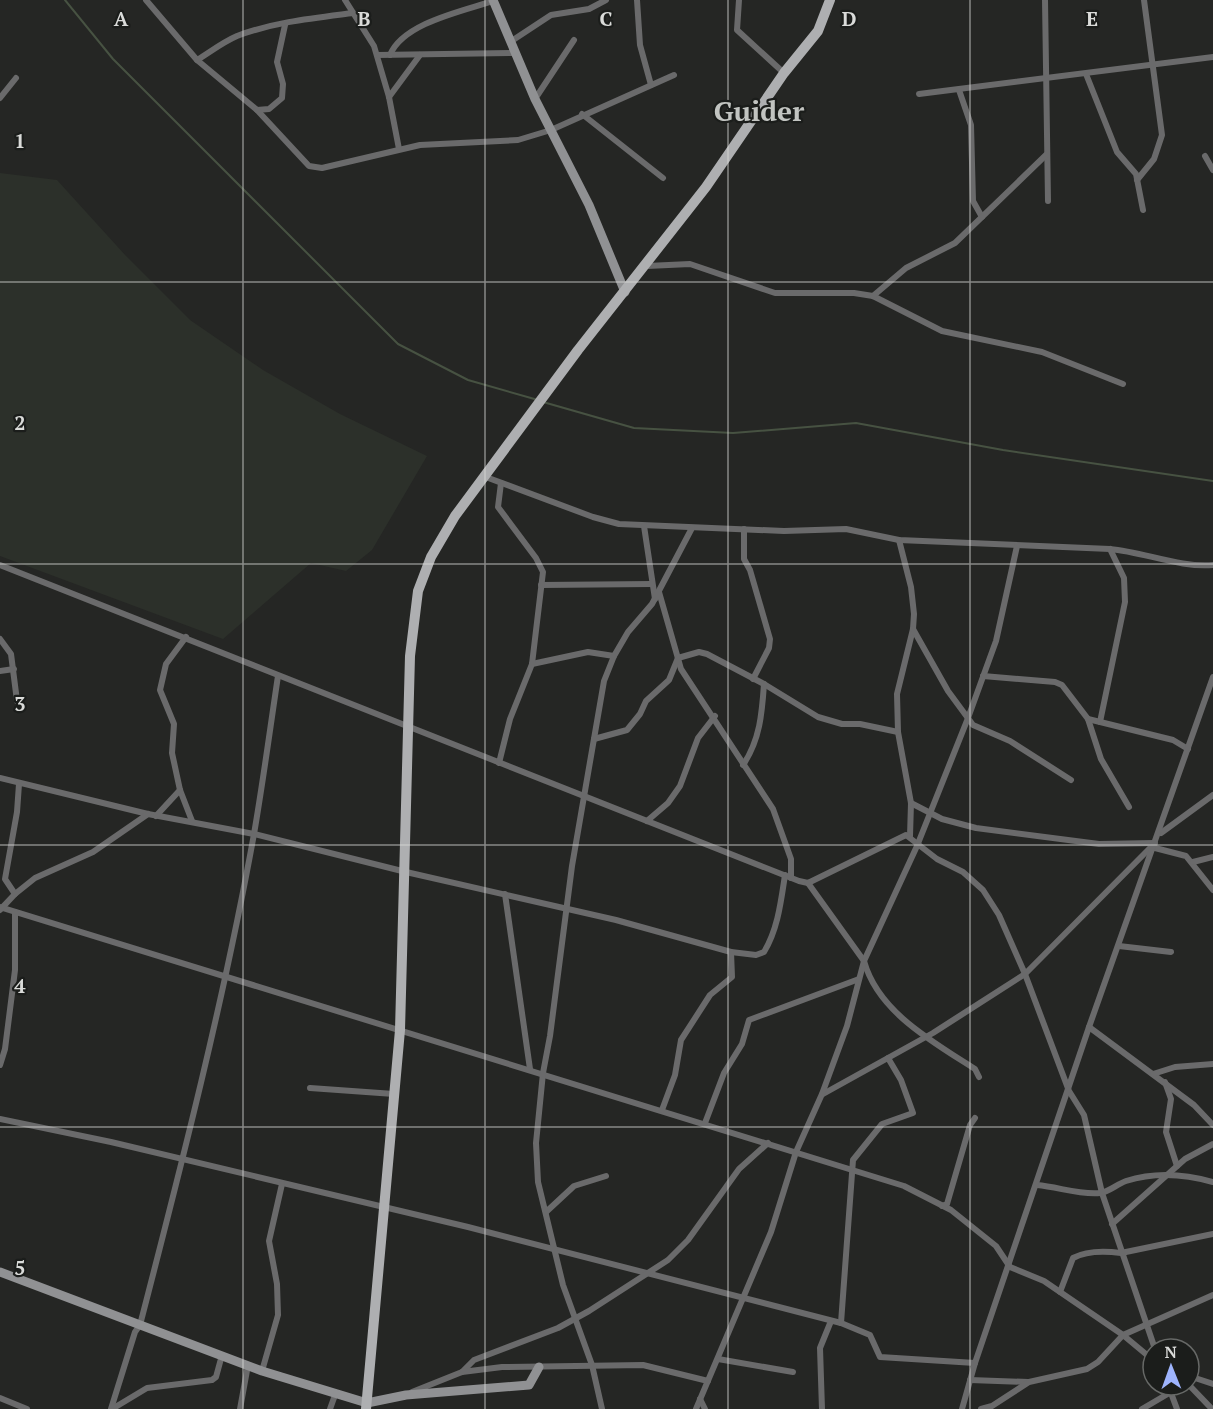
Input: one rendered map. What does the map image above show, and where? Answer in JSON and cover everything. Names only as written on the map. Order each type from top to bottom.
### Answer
[{"type":"main road","points":[[493,1],[535,99],[589,205],[625,292]]},
{"type":"main road","points":[[367,1406],[400,1030],[410,656],[418,591],[431,557],[455,516],[502,449],[578,350],[647,266],[706,187],[784,73],[818,31],[829,2]]},
{"type":"main road","points":[[0,1272],[262,1371],[367,1406],[406,1395],[529,1385],[538,1367]]},
{"type":"street","points":[[146,0],[197,60],[257,110],[309,166],[322,168],[420,145],[501,142],[550,130],[674,75]]},
{"type":"street","points":[[345,0],[374,46],[389,97],[399,149]]},
{"type":"street","points":[[510,42],[551,15],[589,9],[606,0]]},
{"type":"street","points":[[638,0],[640,45],[651,85]]},
{"type":"street","points":[[739,0],[738,30],[784,73]]},
{"type":"street","points":[[1046,0],[1048,201]]},
{"type":"street","points":[[1137,180],[1154,159],[1162,135],[1144,0]]},
{"type":"street","points":[[390,55],[395,45],[428,22],[493,1]]},
{"type":"street","points":[[197,60],[235,37],[317,16],[352,13]]},
{"type":"street","points":[[257,110],[269,109],[282,98],[283,84],[277,62],[285,25]]},
{"type":"street","points":[[535,99],[574,40]]},
{"type":"street","points":[[377,56],[515,53]]},
{"type":"street","points":[[389,97],[420,55]]},
{"type":"street","points":[[919,94],[1213,57]]},
{"type":"street","points":[[1086,74],[1117,152],[1131,167],[1137,180],[1143,210]]},
{"type":"street","points":[[0,98],[16,78]]},
{"type":"street","points":[[959,90],[970,125],[973,201],[982,217]]},
{"type":"street","points":[[582,114],[663,178]]},
{"type":"street","points":[[873,296],[906,268],[955,243],[1047,154]]},
{"type":"street","points":[[1205,156],[1213,170]]},
{"type":"street","points":[[647,266],[690,264],[775,293],[854,292],[873,296],[942,331],[1042,352],[1123,384]]},
{"type":"street","points":[[483,476],[593,517],[644,526],[784,531],[846,529],[898,540],[1141,552],[1187,564],[1213,565]]},
{"type":"street","points":[[499,763],[510,719],[532,664],[543,572],[536,558],[498,507],[501,483]]},
{"type":"street","points":[[644,526],[655,599]]},
{"type":"street","points":[[602,1409],[592,1365],[563,1285],[538,1182],[536,1143],[543,1073],[583,795],[603,688],[614,656],[628,632],[655,599],[692,528]]},
{"type":"street","points":[[744,529],[744,559],[750,570],[770,639],[769,648],[753,679]]},
{"type":"street","points":[[898,540],[911,588],[913,630],[897,694],[898,732],[911,803],[910,836],[917,846],[963,872],[983,890],[999,915],[1025,974],[1069,1091],[1084,1115],[1102,1193],[1151,1337]]},
{"type":"street","points":[[696,1409],[771,1233],[796,1152],[822,1094],[847,1026],[864,961],[917,846],[968,718],[996,641],[1017,546]]},
{"type":"street","points":[[1100,722],[1125,602],[1125,578],[1110,549]]},
{"type":"street","points":[[0,565],[808,883],[864,961],[868,975],[879,995],[925,1037],[975,1069],[979,1077]]},
{"type":"street","points":[[541,585],[652,584]]},
{"type":"street","points":[[0,778],[156,816],[254,834],[406,872],[566,908],[731,952],[756,955],[764,952],[779,914],[791,859],[773,809],[743,765],[715,716],[692,687],[678,658],[658,592]]},
{"type":"street","points":[[913,630],[948,690],[973,725],[1003,737],[1071,780]]},
{"type":"street","points":[[186,637],[166,664],[160,690],[174,724],[172,753],[180,790],[192,821]]},
{"type":"street","points":[[0,639],[11,654],[17,701]]},
{"type":"street","points":[[532,664],[588,652],[614,656]]},
{"type":"street","points":[[678,658],[702,653],[764,684],[818,717],[842,724],[860,724],[898,732]]},
{"type":"street","points":[[594,739],[627,730],[640,714],[646,701],[669,680],[678,658]]},
{"type":"street","points":[[0,671],[14,669]]},
{"type":"street","points":[[112,1409],[135,1332],[140,1325],[183,1161],[225,977],[254,834],[278,676]]},
{"type":"street","points":[[983,676],[1055,682],[1062,685],[1088,719],[1101,759],[1129,807]]},
{"type":"street","points":[[962,1409],[975,1363],[1010,1267],[1089,1027],[1160,833],[1213,677]]},
{"type":"street","points":[[743,765],[758,733],[762,717],[764,684]]},
{"type":"street","points":[[647,821],[668,803],[680,786],[698,738],[715,716]]},
{"type":"street","points":[[1088,719],[1173,740],[1188,749]]},
{"type":"street","points":[[15,894],[5,879],[17,812],[19,784]]},
{"type":"street","points":[[156,816],[180,790]]},
{"type":"street","points":[[1160,833],[1213,795]]},
{"type":"street","points":[[911,803],[930,810],[942,819],[976,828],[1099,844],[1155,845],[1186,856],[1213,890]]},
{"type":"street","points":[[148,814],[93,852],[35,878],[1,908],[904,1186],[942,1206],[996,1246],[1010,1267],[1044,1281],[1141,1350]]},
{"type":"street","points":[[808,883],[902,837],[910,836]]},
{"type":"street","points":[[822,1094],[925,1037],[1025,974],[1155,845]]},
{"type":"street","points":[[1193,862],[1213,857]]},
{"type":"street","points":[[506,894],[530,1069]]},
{"type":"street","points":[[0,1065],[7,1038],[9,999],[15,970],[15,912]]},
{"type":"street","points":[[1119,946],[1171,952]]},
{"type":"street","points":[[662,1110],[675,1076],[681,1040],[710,995],[732,977],[731,952]]},
{"type":"street","points":[[705,1123],[724,1073],[742,1044],[749,1020],[859,979]]},
{"type":"street","points":[[1089,1027],[1194,1105],[1213,1125]]},
{"type":"street","points":[[841,1323],[852,1170],[859,1151],[882,1124],[913,1113],[901,1080],[888,1058]]},
{"type":"street","points":[[1153,1074],[1175,1066],[1213,1064]]},
{"type":"street","points":[[1164,1082],[1171,1099],[1166,1132],[1177,1166]]},
{"type":"street","points":[[310,1088],[394,1094]]},
{"type":"street","points":[[942,1206],[947,1204],[970,1125],[975,1118]]},
{"type":"street","points":[[0,1119],[385,1208],[831,1320],[870,1335],[880,1357],[975,1363]]},
{"type":"street","points":[[462,1372],[474,1360],[575,1319],[649,1274],[688,1240],[739,1169],[768,1143]]},
{"type":"street","points":[[1112,1224],[1177,1166],[1213,1144]]},
{"type":"street","points":[[1037,1185],[1073,1189],[1082,1194],[1102,1193],[1125,1181],[1167,1175],[1190,1176],[1213,1182]]},
{"type":"street","points":[[546,1212],[574,1186],[606,1176]]},
{"type":"street","points":[[262,1371],[278,1315],[277,1284],[269,1241],[282,1184]]},
{"type":"street","points":[[1060,1292],[1073,1258],[1107,1251],[1121,1253],[1213,1234]]},
{"type":"street","points":[[970,1380],[1029,1382],[1087,1369],[1098,1362],[1123,1335],[1213,1295]]},
{"type":"street","points":[[822,1409],[820,1348],[831,1320]]},
{"type":"street","points":[[112,1409],[147,1388],[212,1380],[216,1377],[222,1355]]},
{"type":"street","points":[[718,1359],[793,1372]]},
{"type":"street","points":[[240,1409],[248,1365]]},
{"type":"street","points":[[406,1395],[462,1372],[538,1367],[643,1365],[708,1381]]},
{"type":"street","points":[[981,1409],[992,1406],[1029,1382]]},
{"type":"street","points":[[330,1409],[335,1395]]},
{"type":"street","points":[[1142,1409],[1162,1397]]},
{"type":"street","points":[[1200,1397],[1212,1409]]},
{"type":"street","points":[[0,1398],[27,1409]]},
{"type":"street","points":[[700,1399],[705,1409]]},
{"type":"shaded area","points":[[0,173],[57,180],[126,256],[190,320],[263,370],[340,414],[427,456],[372,550],[346,571],[311,563],[223,639],[0,556]]},
{"type":"waterway","points":[[65,0],[113,59],[398,344],[468,380],[538,400]]},
{"type":"waterway","points":[[543,402],[634,428],[733,433],[856,423],[1003,450],[1213,481]]},
{"type":"district","name":"Guider","points":[[759,111]]}]
